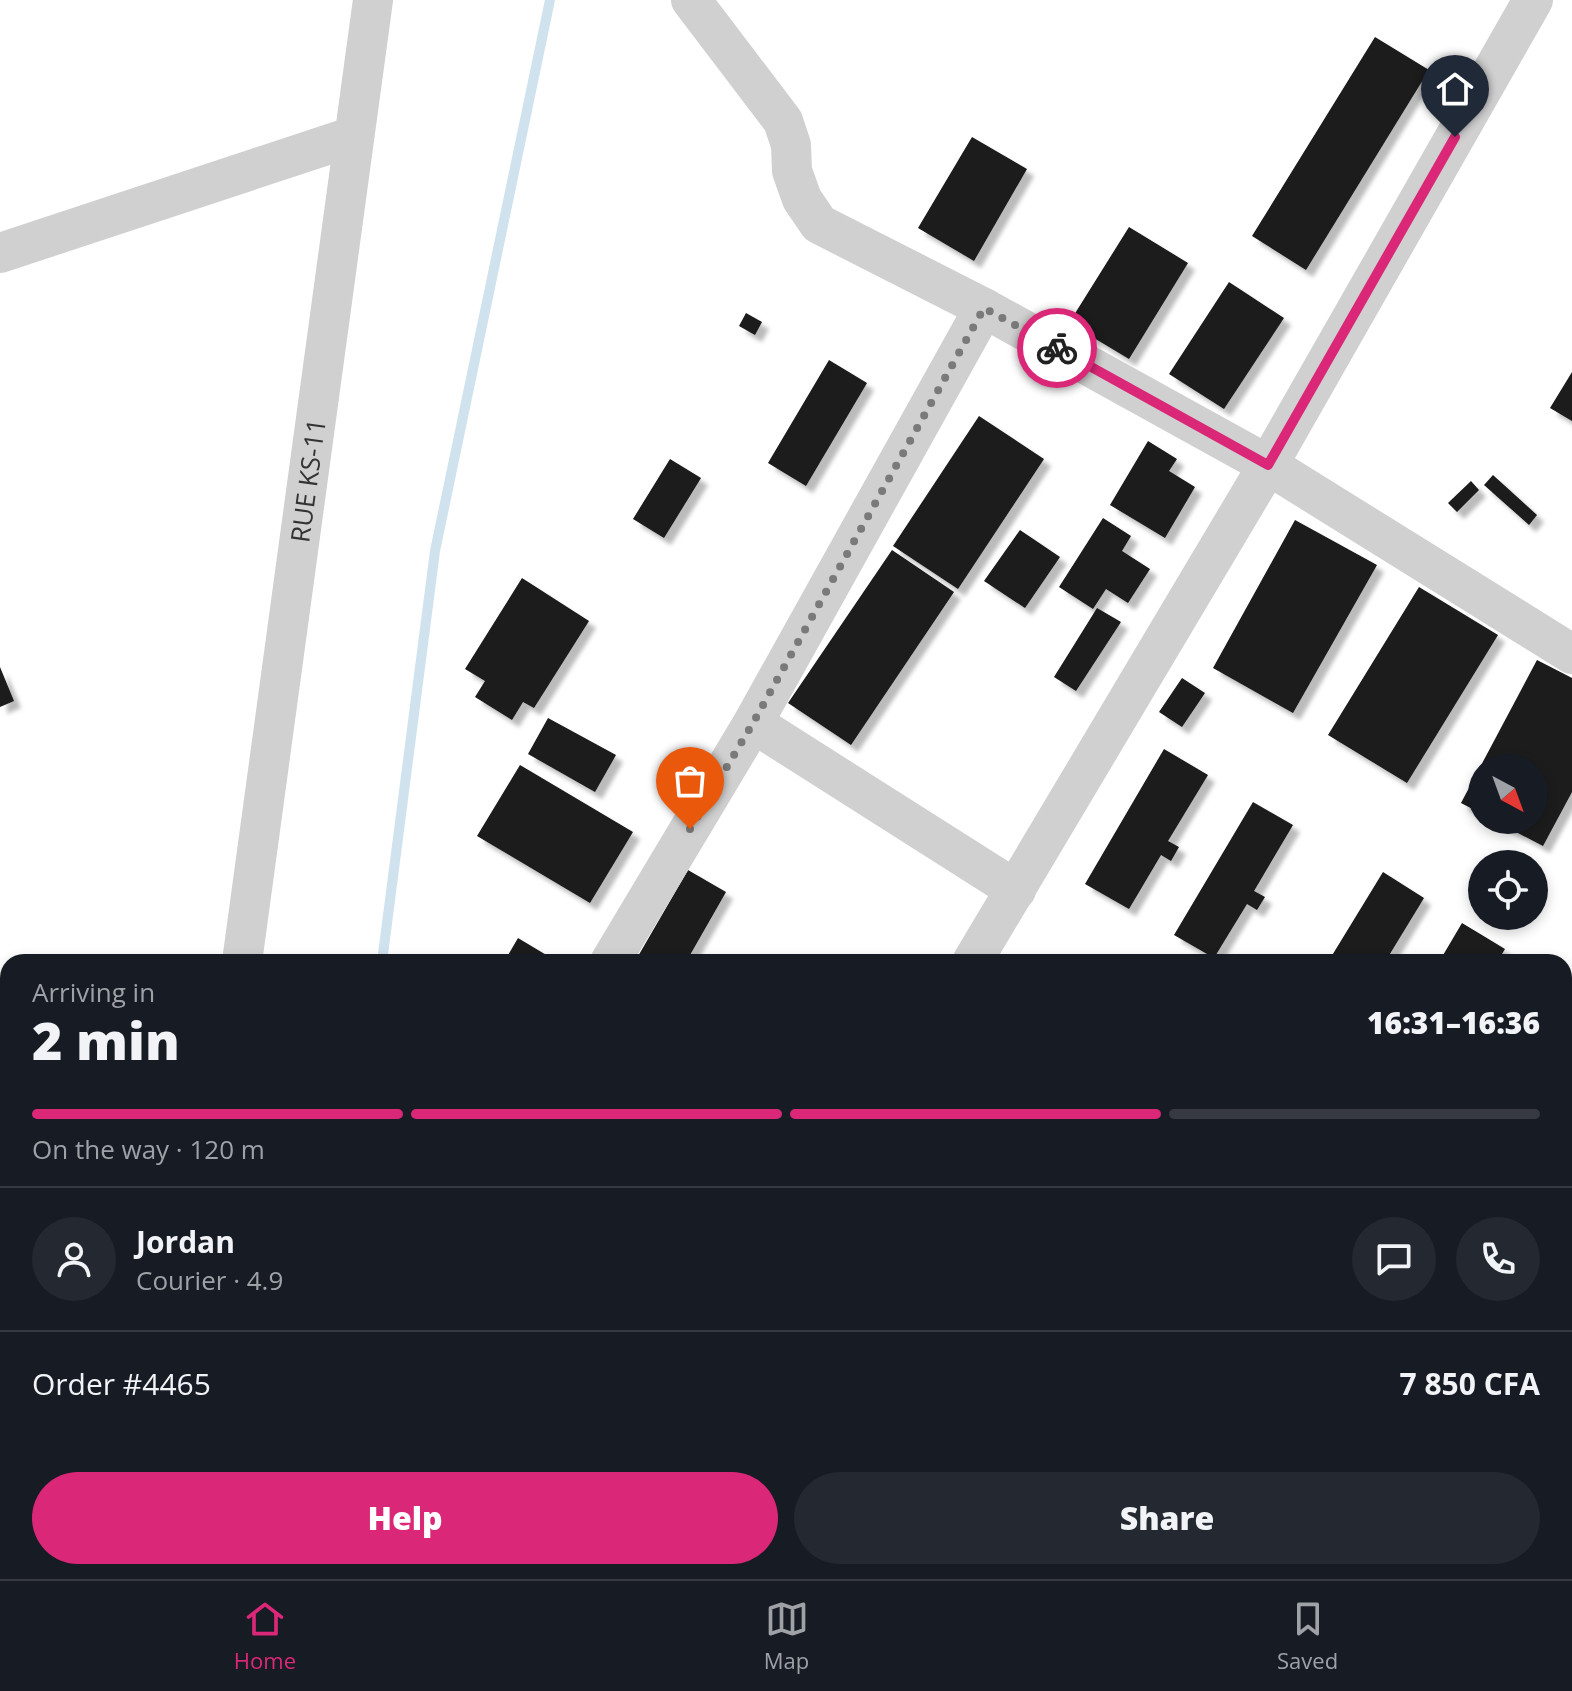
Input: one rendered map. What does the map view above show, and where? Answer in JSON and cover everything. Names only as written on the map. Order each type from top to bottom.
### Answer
[{"type":"street","name":"RUE KS-11","points":[[243,954],[373,0]]},
{"type":"street","points":[[691,0],[783,121],[791,145],[792,171],[802,199],[819,224],[984,308],[1268,465],[1572,654]]},
{"type":"street","points":[[977,954],[1268,465],[1533,0]]},
{"type":"street","points":[[0,253],[354,136]]},
{"type":"street","points":[[615,954],[753,723],[984,308]]},
{"type":"street","points":[[753,723],[1016,890]]},
{"type":"building","points":[[1375,37],[1429,70],[1306,270],[1252,236]]},
{"type":"building","points":[[972,137],[1027,169],[974,261],[918,228]]},
{"type":"building","points":[[1129,227],[1188,263],[1129,359],[1069,323]]},
{"type":"building","points":[[1229,282],[1284,318],[1224,409],[1169,374]]},
{"type":"building","points":[[746,313],[762,322],[755,335],[739,326]]},
{"type":"building","points":[[829,360],[867,383],[806,486],[768,463]]},
{"type":"building","points":[[1572,372],[1572,421],[1550,408]]},
{"type":"building","points":[[979,416],[1044,459],[958,589],[893,546]]},
{"type":"building","points":[[1148,441],[1177,459],[1169,471],[1195,487],[1165,538],[1110,505]]},
{"type":"building","points":[[670,459],[701,478],[664,538],[633,519]]},
{"type":"building","points":[[1493,475],[1537,515],[1529,525],[1484,485]]},
{"type":"building","points":[[1471,481],[1479,490],[1457,512],[1448,503]]},
{"type":"building","points":[[1103,518],[1131,536],[1122,551],[1150,569],[1128,603],[1106,589],[1093,609],[1059,587]]},
{"type":"building","points":[[1295,520],[1377,565],[1293,713],[1213,668]]},
{"type":"building","points":[[1020,530],[1060,557],[1025,608],[984,581]]},
{"type":"building","points":[[892,550],[954,592],[851,745],[788,703]]},
{"type":"building","points":[[522,578],[589,621],[534,708],[523,702],[512,720],[475,697],[485,681],[465,669]]},
{"type":"building","points":[[1419,587],[1498,635],[1407,783],[1328,735]]},
{"type":"building","points":[[1097,608],[1121,622],[1076,691],[1054,677]]},
{"type":"building","points":[[1537,660],[1572,678],[1572,792],[1543,846],[1520,834],[1548,834],[1548,754],[1487,754]]},
{"type":"building","points":[[0,667],[14,701],[0,707]]},
{"type":"building","points":[[1182,678],[1205,693],[1182,727],[1159,712]]},
{"type":"building","points":[[548,718],[616,755],[595,792],[528,754]]},
{"type":"building","points":[[1164,749],[1208,775],[1168,841],[1179,847],[1171,861],[1161,855],[1129,909],[1085,884]]},
{"type":"building","points":[[520,765],[633,832],[590,903],[477,836]]},
{"type":"building","points":[[1468,790],[1468,807],[1461,803]]},
{"type":"building","points":[[1253,802],[1293,825],[1254,891],[1265,897],[1257,910],[1247,904],[1216,954],[1207,954],[1174,935]]},
{"type":"building","points":[[688,870],[726,892],[691,954],[639,954]]},
{"type":"building","points":[[1383,872],[1424,898],[1390,954],[1333,954]]},
{"type":"building","points":[[1462,923],[1468,930],[1474,930],[1505,949],[1502,954],[1444,954]]},
{"type":"building","points":[[518,938],[545,954],[509,954]]},
{"type":"waterway","points":[[383,954],[435,551],[550,0]]},
{"type":"way so far","points":[[690,829],[753,723],[984,308],[1057,348]]},
{"type":"route","points":[[1057,348],[1268,465],[1455,137]]}]
